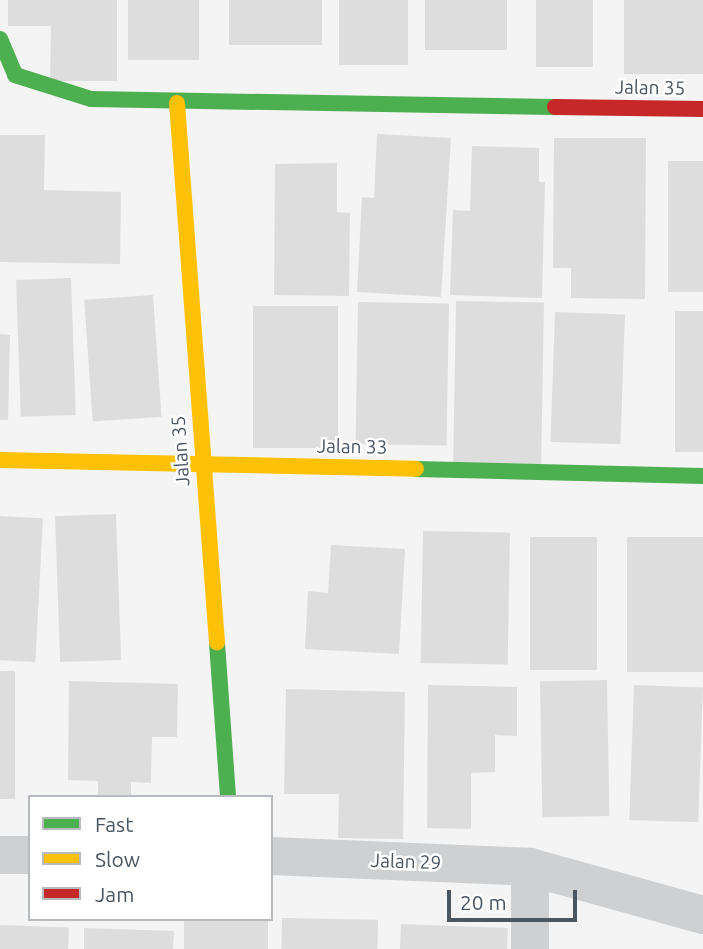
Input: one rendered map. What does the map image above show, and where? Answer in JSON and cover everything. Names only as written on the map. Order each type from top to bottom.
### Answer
[{"type":"street","name":"Jalan 35","points":[[0,39],[15,75],[91,99],[177,103],[703,109]]},
{"type":"street","name":"Jalan 35","points":[[177,103],[228,795]]},
{"type":"street","name":"Jalan 33","points":[[0,460],[703,476]]},
{"type":"street","points":[[0,855],[28,855]]},
{"type":"street","name":"Jalan 29","points":[[273,856],[530,867],[703,915]]},
{"type":"street","points":[[530,867],[530,949]]},
{"type":"building","points":[[8,0],[117,0],[117,81],[50,81],[51,26],[8,26]]},
{"type":"building","points":[[128,0],[199,0],[199,60],[128,60]]},
{"type":"building","points":[[229,0],[322,0],[322,45],[229,45]]},
{"type":"building","points":[[339,0],[408,0],[408,65],[339,65]]},
{"type":"building","points":[[425,0],[507,0],[507,50],[425,50]]},
{"type":"building","points":[[536,0],[593,0],[593,67],[536,67]]},
{"type":"building","points":[[624,0],[703,0],[703,74],[624,74]]},
{"type":"building","points":[[377,134],[451,138],[441,297],[357,292],[362,197],[374,198]]},
{"type":"building","points":[[0,135],[45,135],[44,190],[121,192],[120,264],[0,262]]},
{"type":"building","points":[[554,138],[646,138],[645,299],[571,298],[571,268],[553,268]]},
{"type":"building","points":[[472,146],[539,148],[539,182],[545,182],[542,298],[450,295],[453,210],[470,211]]},
{"type":"building","points":[[668,161],[703,161],[703,292],[668,292]]},
{"type":"building","points":[[337,163],[337,212],[350,213],[349,296],[274,295],[275,164]]},
{"type":"building","points":[[71,278],[76,415],[21,417],[16,280]]},
{"type":"building","points":[[153,295],[162,417],[93,422],[84,300]]},
{"type":"building","points":[[456,301],[544,303],[541,466],[453,464]]},
{"type":"building","points":[[358,302],[449,304],[447,446],[356,444]]},
{"type":"building","points":[[253,306],[338,306],[338,448],[253,448]]},
{"type":"building","points":[[675,311],[703,311],[703,452],[675,452]]},
{"type":"building","points":[[555,312],[625,314],[620,444],[550,442]]},
{"type":"building","points":[[0,334],[10,335],[8,420],[0,420]]},
{"type":"building","points":[[116,514],[121,660],[60,662],[55,516]]},
{"type":"building","points":[[0,516],[43,518],[35,662],[0,660]]},
{"type":"building","points":[[423,531],[510,533],[508,664],[421,663]]},
{"type":"building","points":[[530,537],[597,537],[597,670],[530,670]]},
{"type":"building","points":[[627,537],[703,537],[703,672],[627,672]]},
{"type":"building","points":[[331,545],[405,549],[399,654],[305,649],[308,591],[328,593]]},
{"type":"building","points":[[0,671],[15,671],[15,799],[0,799]]},
{"type":"building","points":[[607,680],[609,816],[542,817],[540,681]]},
{"type":"building","points":[[69,681],[178,684],[177,737],[152,737],[151,783],[131,782],[131,795],[98,795],[98,781],[68,780]]},
{"type":"building","points":[[428,685],[517,687],[517,736],[495,735],[495,772],[471,773],[471,829],[427,828]]},
{"type":"building","points":[[634,685],[703,687],[698,822],[629,820]]},
{"type":"building","points":[[286,689],[405,692],[403,839],[338,838],[339,794],[284,794]]},
{"type":"building","points":[[282,918],[378,920],[377,949],[281,949]]},
{"type":"building","points":[[184,921],[268,921],[268,949],[184,949]]},
{"type":"building","points":[[401,924],[508,928],[507,949],[400,949]]},
{"type":"building","points":[[0,925],[69,927],[68,949],[0,949]]},
{"type":"building","points":[[84,928],[174,931],[173,949],[84,949]]},
{"type":"traffic: fast","points":[[0,39],[15,75],[91,99],[555,107]]},
{"type":"traffic: fast","points":[[416,469],[703,476]]},
{"type":"traffic: fast","points":[[217,643],[228,795]]},
{"type":"traffic: slow","points":[[177,103],[217,643]]},
{"type":"traffic: slow","points":[[0,460],[416,469]]},
{"type":"traffic: jam","points":[[555,107],[703,109]]}]
